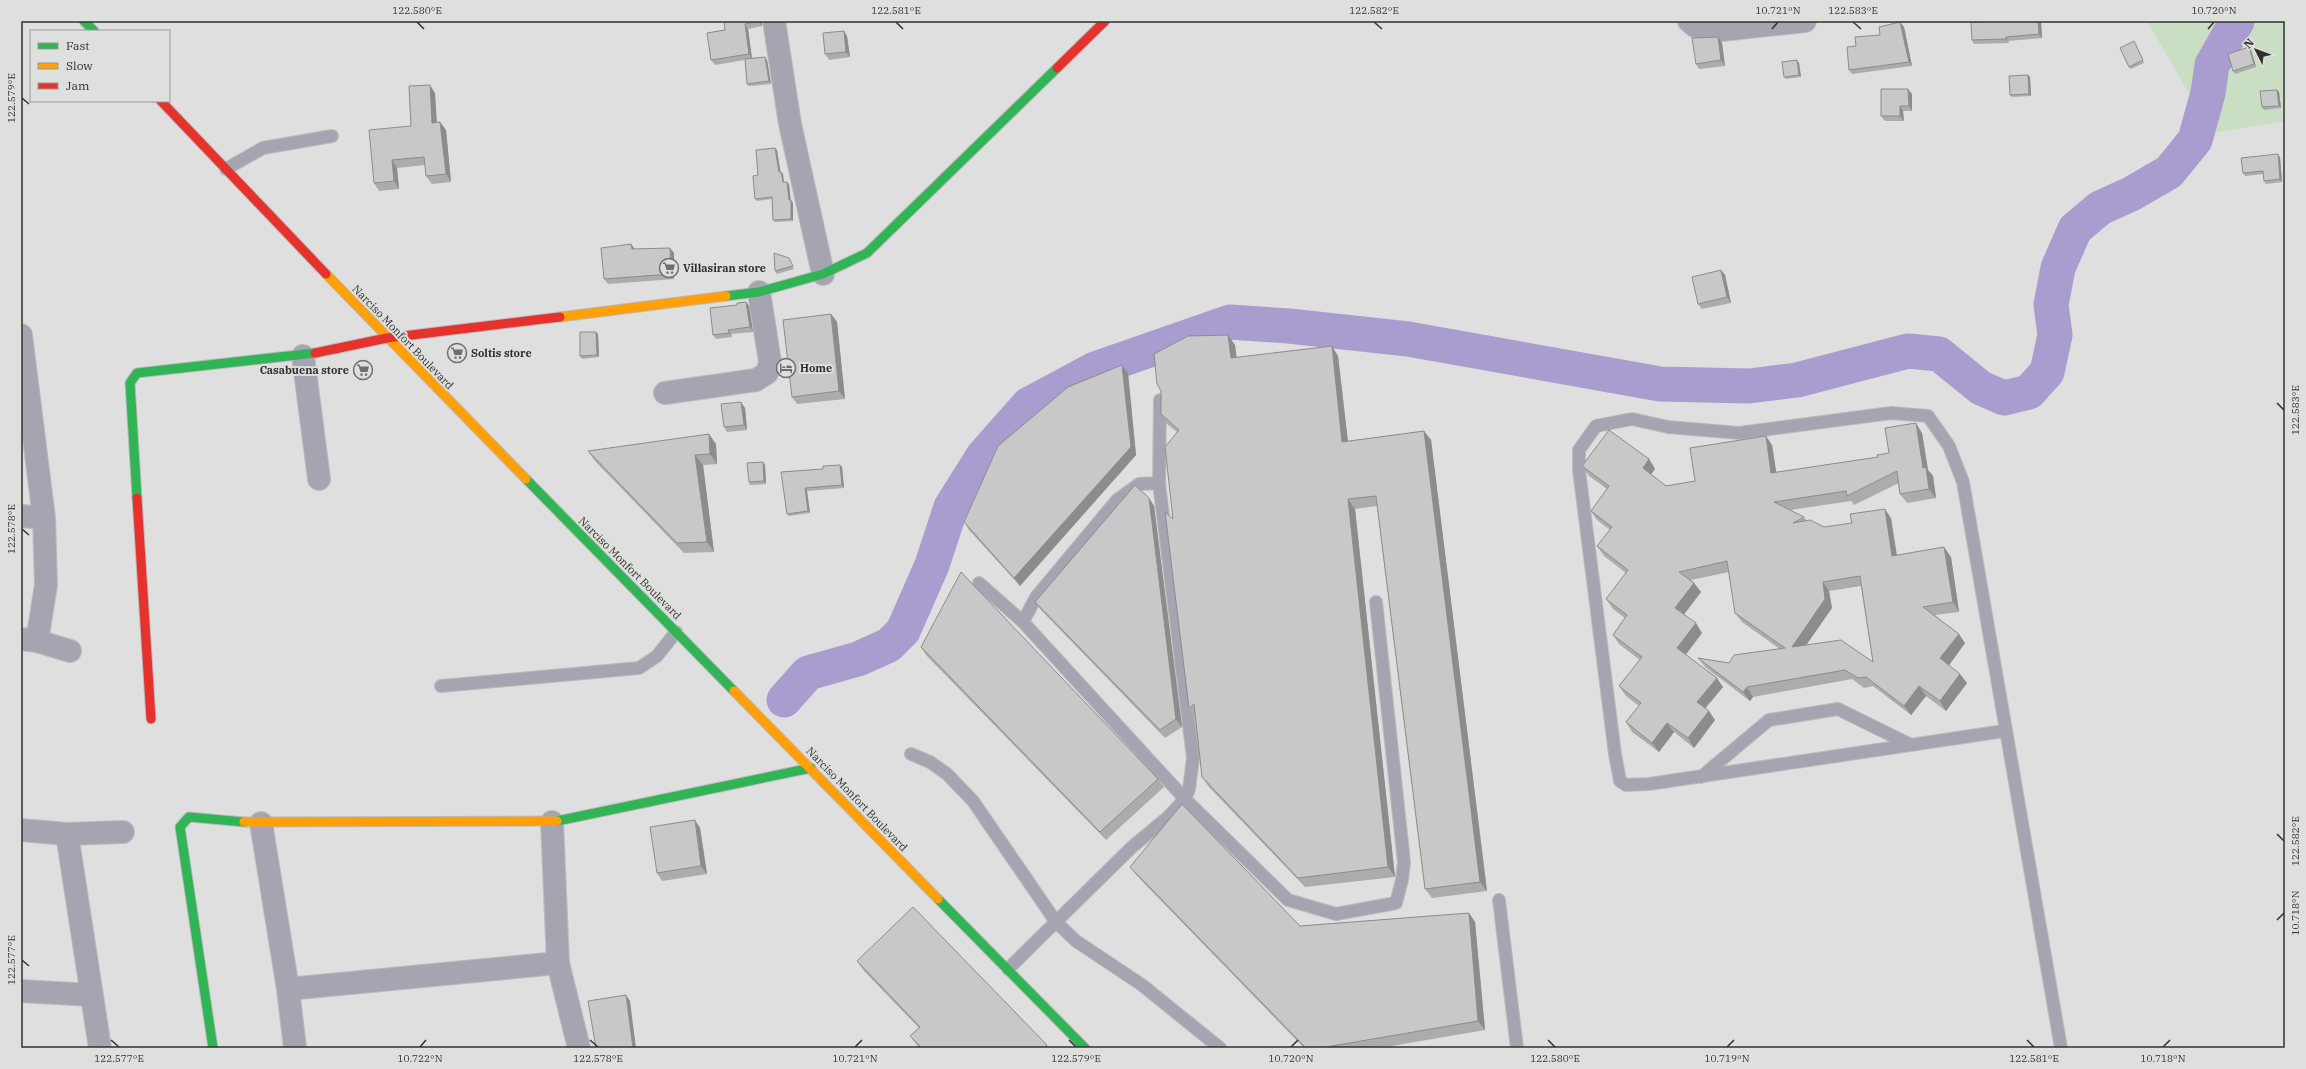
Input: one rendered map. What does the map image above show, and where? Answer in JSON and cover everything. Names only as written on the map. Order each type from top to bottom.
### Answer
[{"type":"street","points":[[84,21],[93,30]]},
{"type":"street","points":[[774,21],[790,124],[823,274]]},
{"type":"street","points":[[151,719],[130,383],[137,373],[303,356],[387,338],[759,292],[823,274],[867,253],[949,175],[1105,21]]},
{"type":"street","points":[[1689,21],[1695,26],[1712,31],[1805,21]]},
{"type":"street","name":"Narciso Monfort Boulevard","points":[[162,102],[387,338],[1085,1048]]},
{"type":"street","points":[[665,393],[756,380],[767,373],[770,362],[759,292]]},
{"type":"street","points":[[21,335],[44,518],[46,585],[29,640],[70,651]]},
{"type":"street","points":[[303,356],[319,479]]},
{"type":"street","points":[[21,516],[44,518]]},
{"type":"street","points":[[213,1048],[180,827],[189,817],[262,823],[552,822],[811,768]]},
{"type":"street","points":[[552,822],[558,964],[579,1048]]},
{"type":"street","points":[[262,823],[288,989],[295,1048]]},
{"type":"street","points":[[21,830],[68,834],[123,832]]},
{"type":"street","points":[[68,834],[100,1048]]},
{"type":"street","points":[[288,989],[558,964]]},
{"type":"street","points":[[21,991],[92,995]]},
{"type":"lane","points":[[226,169],[263,148],[332,136]]},
{"type":"lane","points":[[1008,970],[1132,847],[1167,818],[1185,799],[1189,789],[1193,758],[1159,483],[1160,400]]},
{"type":"lane","points":[[2004,731],[1649,784],[1626,785],[1620,781],[1579,470],[1579,450],[1596,426],[1632,419],[1668,427],[1739,433],[1891,413],[1928,416],[1949,446],[1963,482],[2004,731],[2061,1048]]},
{"type":"lane","points":[[1023,622],[1036,597],[1117,500],[1138,484],[1159,483]]},
{"type":"lane","points":[[979,582],[1023,622],[1185,799],[1288,900],[1336,914],[1396,903],[1402,880],[1404,862],[1376,602]]},
{"type":"lane","points":[[441,686],[639,668],[657,656],[676,632]]},
{"type":"lane","points":[[1701,776],[1769,720],[1838,708],[1911,745]]},
{"type":"lane","points":[[910,754],[930,762],[948,774],[973,801],[1056,922],[1076,941],[1142,985],[1220,1048]]},
{"type":"lane","points":[[1499,900],[1518,1048]]},
{"type":"green space","points":[[2147,21],[2285,21],[2285,121],[2212,133]]},
{"type":"building","points":[[724,21],[759,21],[745,24],[749,54],[711,60],[707,33],[725,30]]},
{"type":"building","points":[[2038,21],[2039,34],[2006,37],[2006,39],[1972,40],[1971,22]]},
{"type":"building","points":[[1900,22],[1909,62],[1849,70],[1847,47],[1856,46],[1855,37],[1880,35],[1879,27]]},
{"type":"building","points":[[844,31],[846,52],[825,54],[823,33]]},
{"type":"building","points":[[1718,37],[1721,60],[1696,64],[1692,38]]},
{"type":"building","points":[[2134,41],[2143,60],[2129,67],[2120,48]]},
{"type":"building","points":[[2249,47],[2254,64],[2233,71],[2228,54]]},
{"type":"building","points":[[765,57],[769,81],[747,84],[745,59]]},
{"type":"building","points":[[1797,60],[1799,75],[1784,77],[1782,62]]},
{"type":"building","points":[[2028,75],[2029,94],[2010,95],[2009,76]]},
{"type":"building","points":[[430,85],[432,123],[440,122],[446,174],[426,176],[424,157],[392,160],[394,181],[374,183],[369,130],[411,126],[409,86]]},
{"type":"building","points":[[1881,89],[1908,89],[1909,106],[1900,106],[1900,116],[1881,116]]},
{"type":"building","points":[[2277,90],[2279,106],[2262,107],[2260,91]]},
{"type":"building","points":[[775,148],[779,172],[781,172],[783,182],[787,182],[789,200],[791,200],[791,219],[773,220],[772,197],[755,199],[753,176],[758,175],[756,150]]},
{"type":"building","points":[[2278,154],[2280,179],[2264,181],[2263,171],[2243,173],[2241,158]]},
{"type":"building","points":[[631,244],[632,249],[670,248],[671,274],[604,279],[601,248]]},
{"type":"building","points":[[774,253],[789,258],[793,266],[775,271]]},
{"type":"building","points":[[1721,270],[1727,297],[1698,304],[1692,277]]},
{"type":"building","points":[[746,302],[750,327],[728,330],[729,333],[713,335],[710,308],[737,305],[737,303]]},
{"type":"building","points":[[831,314],[839,391],[792,397],[783,320]]},
{"type":"building","points":[[580,332],[596,332],[597,355],[580,356]]},
{"type":"building","points":[[1228,335],[1231,358],[1332,346],[1342,442],[1424,431],[1480,882],[1425,889],[1376,496],[1348,499],[1388,867],[1298,878],[1202,777],[1194,704],[1189,708],[1165,512],[1173,519],[1165,447],[1179,430],[1161,414],[1161,391],[1157,384],[1154,354],[1188,336]]},
{"type":"building","points":[[1122,365],[1131,447],[1014,578],[964,522],[998,446],[1068,387]]},
{"type":"building","points":[[741,402],[744,425],[724,427],[721,404]]},
{"type":"building","points":[[1916,423],[1923,468],[1926,467],[1929,489],[1900,494],[1897,471],[1847,496],[1846,491],[1774,502],[1804,517],[1793,523],[1810,520],[1824,527],[1852,523],[1850,514],[1885,509],[1892,556],[1944,547],[1953,602],[1923,607],[1959,634],[1940,658],[1960,674],[1940,701],[1919,686],[1904,706],[1866,677],[1858,678],[1845,670],[1747,687],[1743,692],[1698,658],[1729,663],[1734,655],[1785,648],[1735,613],[1727,561],[1679,572],[1694,583],[1675,608],[1696,623],[1677,648],[1717,678],[1697,702],[1709,711],[1688,738],[1667,723],[1652,743],[1626,722],[1641,703],[1619,686],[1642,657],[1613,635],[1627,615],[1606,599],[1628,570],[1597,546],[1612,527],[1591,511],[1609,486],[1582,466],[1609,430],[1649,459],[1643,468],[1666,486],[1695,481],[1690,448],[1766,436],[1771,473],[1878,457],[1877,455],[1889,453],[1885,428]],"holes":[[[1860,576],[1873,662],[1841,640],[1792,647],[1825,599],[1823,582]]]},
{"type":"building","points":[[709,434],[710,454],[695,455],[707,542],[677,543],[588,451]]},
{"type":"building","points":[[763,462],[764,481],[749,482],[747,463]]},
{"type":"building","points":[[840,465],[842,485],[805,488],[808,511],[787,514],[781,472],[823,469],[823,466]]},
{"type":"building","points":[[1135,485],[1149,498],[1176,719],[1160,730],[1035,602]]},
{"type":"building","points":[[961,572],[1158,779],[1100,832],[921,647]]},
{"type":"building","points":[[1182,804],[1300,926],[1469,913],[1478,1021],[1320,1048],[1306,1048],[1130,867]]},
{"type":"building","points":[[695,820],[701,866],[657,873],[650,827]]},
{"type":"building","points":[[913,907],[1047,1045],[1044,1048],[922,1048],[910,1036],[920,1027],[857,961]]},
{"type":"building","points":[[626,995],[633,1048],[596,1048],[588,1001]]},
{"type":"waterway","points":[[784,700],[808,673],[858,659],[889,645],[903,631],[932,565],[951,507],[983,456],[1028,405],[1095,369],[1230,322],[1289,326],[1408,339],[1660,384],[1749,386],[1797,380],[1908,351],[1939,354],[1981,388],[2004,398],[2029,392],[2047,372],[2055,335],[2051,305],[2058,268],[2075,229],[2100,208],[2131,194],[2169,172],[2195,140],[2208,93],[2212,65],[2237,21]]},
{"type":"traffic: fast","points":[[84,21],[93,30]]},
{"type":"traffic: fast","points":[[726,296],[759,292],[823,274],[867,253],[1057,68]]},
{"type":"traffic: fast","points":[[137,498],[130,383],[137,373],[315,353]]},
{"type":"traffic: fast","points":[[526,479],[734,691]]},
{"type":"traffic: fast","points":[[557,821],[811,768]]},
{"type":"traffic: fast","points":[[213,1048],[180,827],[189,817],[244,822]]},
{"type":"traffic: fast","points":[[938,899],[1085,1048]]},
{"type":"traffic: slow","points":[[326,274],[526,479]]},
{"type":"traffic: slow","points":[[560,317],[726,296]]},
{"type":"traffic: slow","points":[[734,691],[938,899]]},
{"type":"traffic: slow","points":[[244,822],[557,821]]},
{"type":"traffic: jam","points":[[1057,68],[1105,21]]},
{"type":"traffic: jam","points":[[162,102],[326,274]]},
{"type":"traffic: jam","points":[[315,353],[387,338],[560,317]]},
{"type":"traffic: jam","points":[[137,498],[151,719]]},
{"type":"place","name":"Villasiran store","points":[[669,268]]},
{"type":"place","name":"Soltis store","points":[[457,353]]},
{"type":"place","name":"Home","points":[[786,368]]},
{"type":"place","name":"Casabuena store","points":[[363,370]]}]
